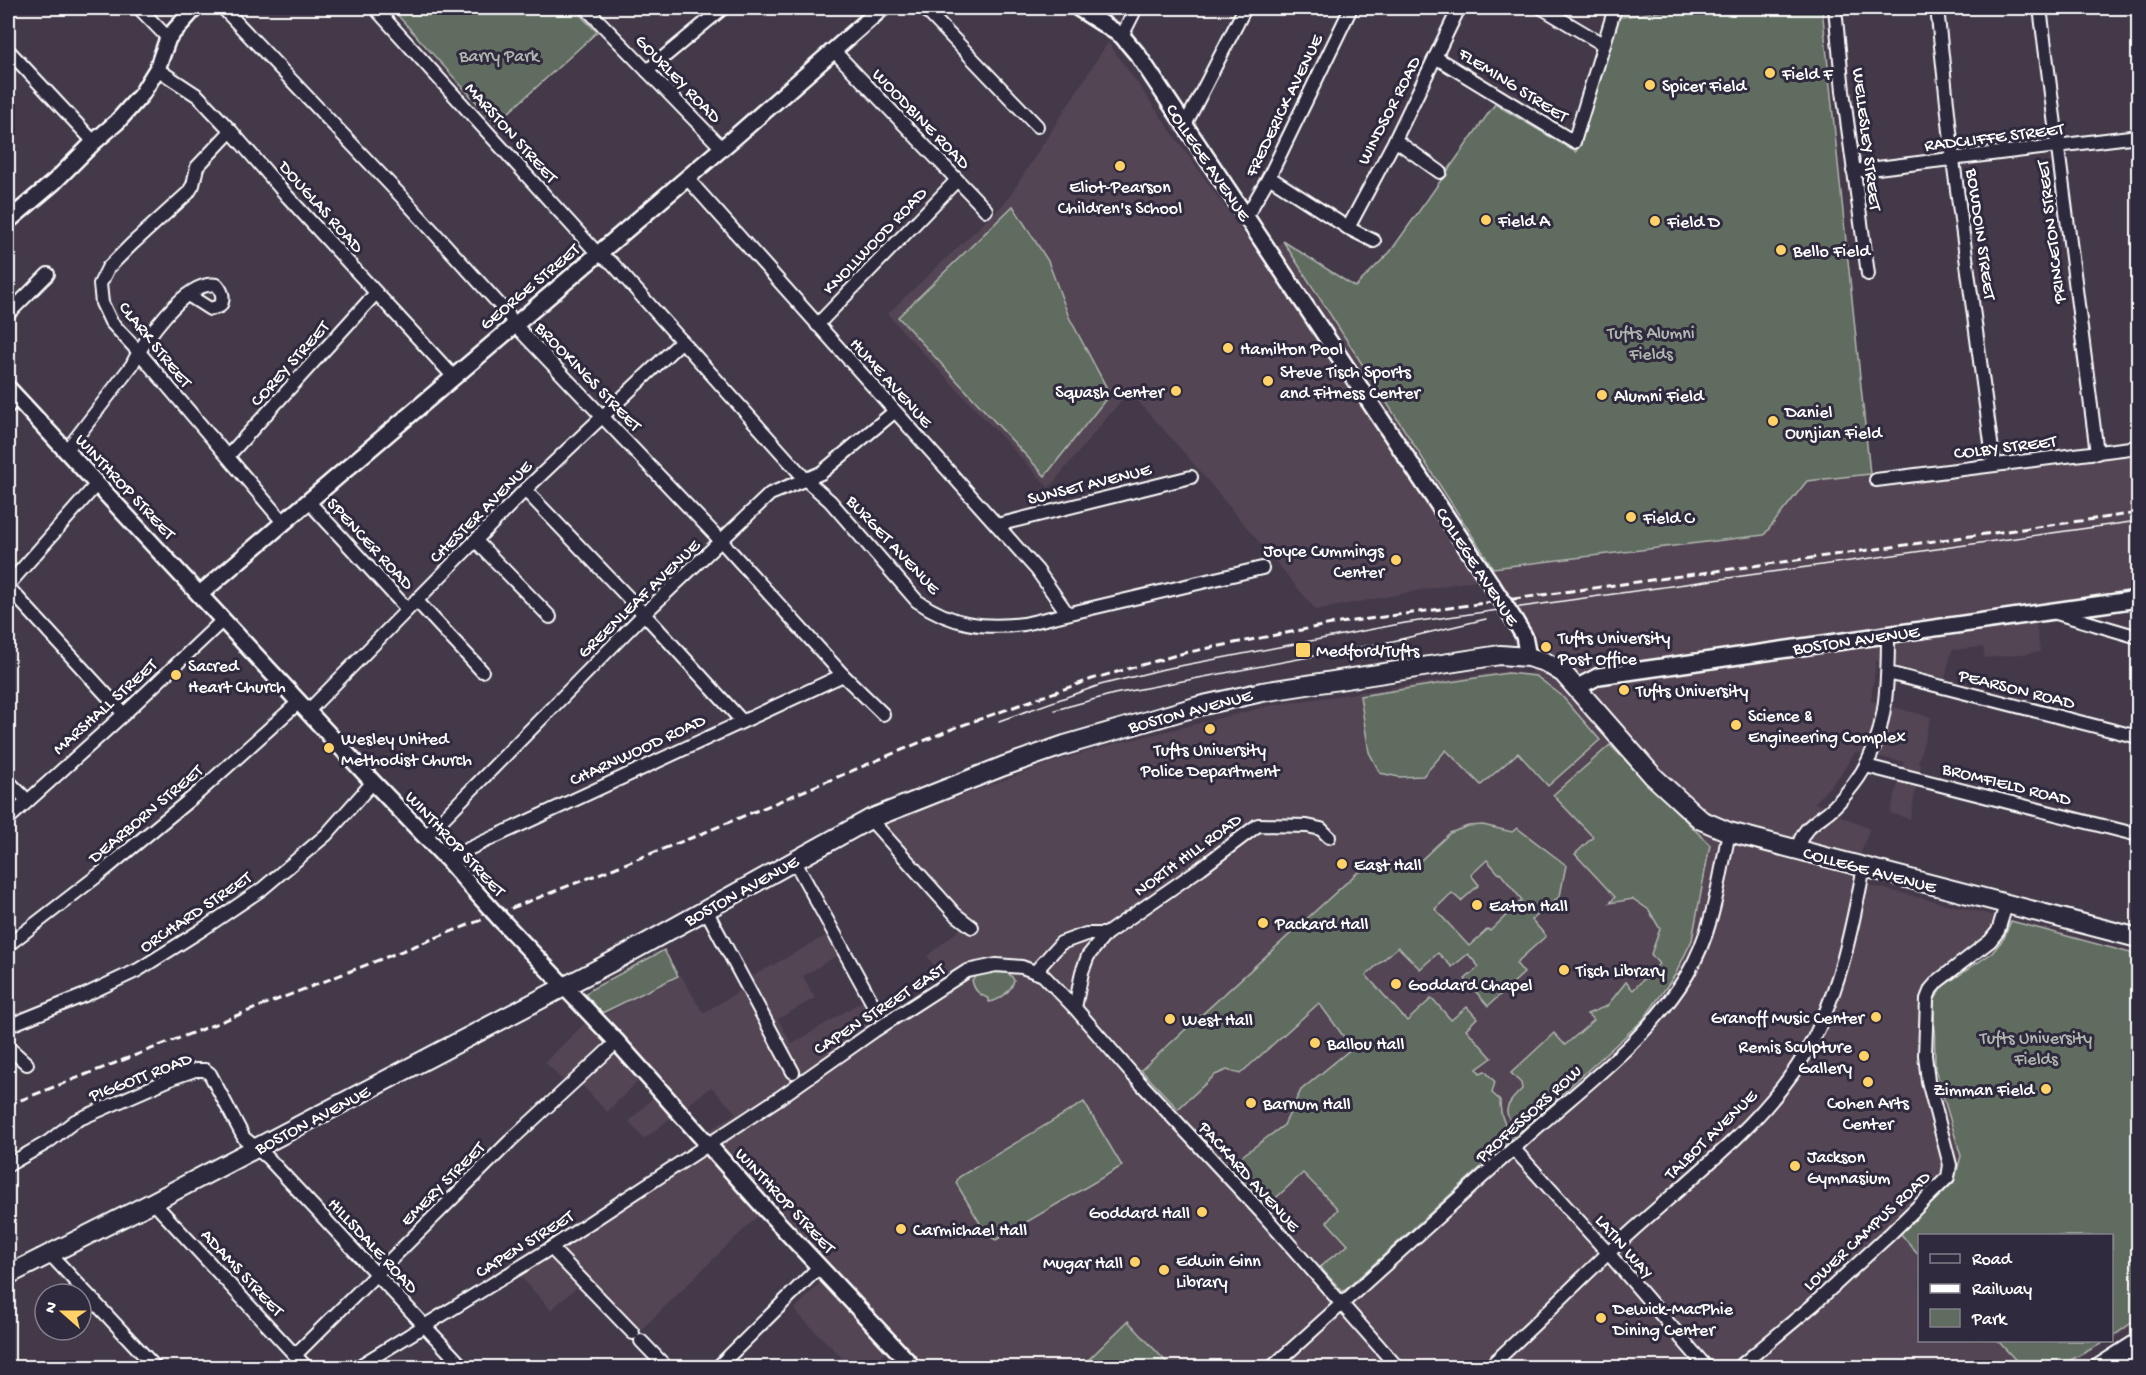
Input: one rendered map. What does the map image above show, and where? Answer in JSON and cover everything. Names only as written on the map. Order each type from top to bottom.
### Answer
[{"type":"main road","name":"BOSTON AVENUE","points":[[8,1275],[48,1253],[153,1203],[564,987],[870,819],[1045,752],[1199,706],[1262,692],[1394,671],[1500,656],[1528,657]]},
{"type":"main road","name":"COLLEGE AVENUE","points":[[1528,657],[1554,666],[1653,776],[1701,819],[1730,832],[2139,938]]},
{"type":"main road","points":[[2099,1368],[2135,1352]]},
{"type":"street","points":[[139,8],[168,38]]},
{"type":"street","points":[[8,221],[54,182],[117,122],[141,95],[157,69],[168,38],[195,8]]},
{"type":"street","name":"BROOKINGS STREET","points":[[223,8],[401,196],[508,314],[514,324],[722,542],[843,675],[883,714]]},
{"type":"street","name":"MARSTON STREET","points":[[375,8],[598,254]]},
{"type":"street","name":"GOURLEY ROAD","points":[[586,8],[722,148]]},
{"type":"street","points":[[647,72],[723,8]]},
{"type":"street","name":"GEORGE STREET","points":[[200,594],[722,148],[882,8]]},
{"type":"street","points":[[924,8],[1037,126]]},
{"type":"street","name":"COLLEGE AVENUE","points":[[1078,8],[1122,36],[1138,55],[1493,587],[1524,636],[1528,657]]},
{"type":"street","points":[[1122,36],[1136,8]]},
{"type":"street","points":[[1185,126],[1245,8]]},
{"type":"street","name":"FREDERICK AVENUE","points":[[1245,217],[1269,177],[1352,8]]},
{"type":"street","name":"WINDSOR ROAD","points":[[1348,228],[1395,140],[1459,8]]},
{"type":"street","points":[[1542,8],[1604,45],[1615,8]]},
{"type":"street","name":"WELLESLEY STREET","points":[[1835,8],[1868,274]]},
{"type":"street","name":"BOWDOIN STREET","points":[[1937,8],[1953,160],[1995,465]]},
{"type":"street","name":"PRINCETON STREET","points":[[2040,8],[2097,453]]},
{"type":"street","name":"FLEMING STREET","points":[[1435,57],[1574,142],[1604,45]]},
{"type":"street","points":[[8,50],[94,142]]},
{"type":"street","name":"WOODBINE ROAD","points":[[833,50],[986,210]]},
{"type":"street","name":"DOUGLAS ROAD","points":[[157,69],[198,96],[453,376]]},
{"type":"street","name":"CLARK STREET","points":[[231,131],[197,166],[194,185],[188,193],[108,268],[100,284],[102,303],[111,322],[283,522]]},
{"type":"street","name":"RADCLIFFE STREET","points":[[1854,171],[2139,136]]},
{"type":"street","points":[[1395,140],[1440,172]]},
{"type":"street","name":"HUME AVENUE","points":[[686,177],[1037,570],[1067,613]]},
{"type":"street","points":[[1269,177],[1348,228],[1374,241]]},
{"type":"street","name":"KNOLLWOOD ROAD","points":[[817,325],[957,180]]},
{"type":"street","name":"BURGET AVENUE","points":[[598,254],[612,263],[806,480],[830,501],[917,602],[929,610],[964,623],[994,628],[1024,624],[1262,568]]},
{"type":"street","points":[[8,314],[48,274]]},
{"type":"street","name":"COREY STREET","points":[[228,456],[376,293]]},
{"type":"street","points":[[66,452],[132,365],[138,351],[176,304],[188,295]]},
{"type":"street","name":"CHESTER AVENUE","points":[[304,706],[412,605],[525,490],[682,341]]},
{"type":"street","name":"WINTHROP STREET","points":[[10,397],[66,452],[426,836],[501,920],[617,1042],[910,1366]]},
{"type":"street","name":"GREENLEAF AVENUE","points":[[426,836],[644,614],[770,494],[821,473],[894,412]]},
{"type":"street","name":"COLBY STREET","points":[[1876,480],[2139,447]]},
{"type":"street","name":"SUNSET AVENUE","points":[[997,525],[1191,477]]},
{"type":"street","points":[[96,485],[8,586],[124,714]]},
{"type":"street","points":[[525,490],[644,614],[741,720]]},
{"type":"street","name":"SPENCER ROAD","points":[[308,501],[482,671]]},
{"type":"street","points":[[475,540],[550,617]]},
{"type":"street","name":"BOSTON AVENUE","points":[[1576,688],[1599,676],[2139,599]]},
{"type":"street","points":[[2051,612],[2139,637]]},
{"type":"street","name":"MARSHALL STREET","points":[[8,819],[224,620]]},
{"type":"street","points":[[1797,850],[1801,837],[1811,822],[1829,811],[1853,786],[1866,766],[1887,698],[1888,635]]},
{"type":"street","name":"PEARSON ROAD","points":[[1888,673],[2139,737]]},
{"type":"street","name":"CHARNWOOD ROAD","points":[[447,859],[741,720],[843,675]]},
{"type":"street","name":"DEARBORN STREET","points":[[8,945],[101,873],[304,706]]},
{"type":"street","name":"BROMFIELD ROAD","points":[[1866,766],[2139,835]]},
{"type":"street","points":[[8,781],[27,800]]},
{"type":"street","name":"ORCHARD STREET","points":[[8,1026],[85,995],[138,970],[200,931],[262,889],[326,835],[373,782]]},
{"type":"street","points":[[870,819],[955,914],[972,927]]},
{"type":"street","name":"NORTH HILL ROAD","points":[[1075,1008],[1082,972],[1088,957],[1106,934],[1258,825],[1307,826],[1321,829],[1329,837]]},
{"type":"street","name":"PROFESSORS ROW","points":[[1271,1368],[1595,1077],[1666,1007],[1688,974],[1705,939],[1730,832]]},
{"type":"street","points":[[794,860],[878,1012]]},
{"type":"street","name":"TALBOT AVENUE","points":[[1488,1368],[1745,1129],[1788,1083],[1813,1040],[1835,990],[1848,947],[1864,867]]},
{"type":"street","name":"LOWER CAMPUS ROAD","points":[[1738,1368],[1813,1305],[1948,1177],[1950,1166],[1926,1068],[1928,999],[1931,989],[1938,981],[1990,941],[1998,931],[2006,905]]},
{"type":"street","points":[[706,910],[793,1072]]},
{"type":"street","name":"NORTH HILL ROAD","points":[[1035,972],[1061,944],[1086,934],[1106,934]]},
{"type":"street","name":"CAPEN STREET EAST","points":[[708,1145],[874,1031],[967,971],[996,965],[1022,967],[1043,975],[1075,1008]]},
{"type":"street","name":"PACKARD AVENUE","points":[[1075,1008],[1133,1075],[1343,1303],[1398,1368]]},
{"type":"street","name":"EMERY STREET","points":[[296,1354],[510,1141],[617,1042]]},
{"type":"street","points":[[8,1047],[27,1065]]},
{"type":"street","name":"PIGGOTT ROAD","points":[[8,1165],[48,1142],[75,1121],[165,1081],[200,1069],[210,1074],[244,1138],[256,1148]]},
{"type":"street","name":"CAPEN STREET","points":[[356,1368],[551,1248],[708,1145]]},
{"type":"street","name":"HILLSDALE ROAD","points":[[256,1148],[267,1157],[464,1368]]},
{"type":"street","name":"LATIN WAY","points":[[1514,1149],[1609,1254],[1707,1368]]},
{"type":"street","name":"ADAMS STREET","points":[[153,1203],[307,1368]]},
{"type":"street","points":[[551,1248],[667,1368]]},
{"type":"street","points":[[48,1253],[156,1368]]},
{"type":"street","points":[[717,1368],[820,1266]]},
{"type":"shaded area","name":"Tufts University","points":[[1687,8],[1822,8],[1871,474],[1915,468],[1919,478],[2138,451],[2138,593],[2034,608],[2040,652],[1985,658],[1983,647],[1952,650],[1945,679],[1876,661],[1871,701],[1931,717],[1918,763],[1921,765],[1910,819],[1890,813],[1904,762],[1855,752],[1841,774],[1815,803],[1869,829],[1852,881],[2053,930],[2138,955],[2138,1321],[2113,1339],[2113,1234],[1918,1234],[1918,1342],[2108,1342],[2060,1368],[923,1368],[897,1342],[870,1367],[851,1367],[794,1310],[832,1270],[774,1200],[638,1333],[581,1284],[551,1310],[517,1273],[714,1140],[707,1132],[736,1113],[711,1087],[644,1139],[629,1122],[667,1083],[652,1067],[607,1112],[572,1075],[564,1082],[545,1062],[583,1025],[681,975],[703,1013],[735,994],[753,976],[827,935],[838,955],[803,976],[815,998],[778,1019],[792,1044],[864,1000],[884,1033],[950,989],[927,956],[959,930],[965,920],[879,826],[1053,762],[1114,744],[1273,705],[1507,671],[1530,674],[1536,667],[1545,641],[1537,636],[1501,581],[1476,580],[1316,610],[1129,391],[1049,488],[887,314],[1006,202],[1108,42],[1261,258],[1283,241],[1355,287],[1390,252],[1495,104],[1576,152],[1614,18]]},
{"type":"green space","name":"Barry Park","points":[[391,8],[573,8],[597,32],[496,124]]},
{"type":"green space","name":"Tufts Alumni Fields","points":[[1687,8],[1822,8],[1870,474],[1807,481],[1764,535],[1493,568],[1283,241],[1355,287],[1390,252],[1495,104],[1576,152],[1614,18]]},
{"type":"green space","points":[[1013,206],[1048,261],[1069,317],[1110,394],[1045,476],[898,317]]},
{"type":"green space","points":[[1508,673],[1536,676],[1561,695],[1600,740],[1548,786],[1518,753],[1481,785],[1446,750],[1423,776],[1399,777],[1380,773],[1369,752],[1360,696]]},
{"type":"green space","points":[[1610,745],[1710,845],[1692,940],[1675,975],[1643,1020],[1519,1133],[1507,1115],[1508,1105],[1522,1089],[1521,1083],[1511,1073],[1554,1033],[1565,1045],[1594,1020],[1587,1014],[1607,1006],[1626,982],[1633,990],[1659,964],[1651,954],[1660,929],[1649,910],[1633,899],[1610,903],[1615,897],[1575,854],[1593,837],[1553,795]]},
{"type":"green space","points":[[1483,825],[1512,832],[1517,828],[1566,865],[1560,896],[1532,920],[1546,936],[1516,963],[1524,973],[1488,1006],[1465,979],[1479,967],[1468,954],[1452,967],[1438,953],[1420,969],[1398,947],[1366,975],[1407,1021],[1432,998],[1451,1020],[1467,1007],[1477,1018],[1466,1029],[1492,1058],[1477,1069],[1480,1073],[1485,1071],[1495,1082],[1492,1093],[1500,1100],[1503,1120],[1514,1137],[1343,1292],[1320,1267],[1348,1245],[1327,1222],[1338,1209],[1303,1173],[1265,1208],[1227,1167],[1284,1125],[1301,1090],[1352,1048],[1319,1003],[1240,1074],[1227,1070],[1215,1075],[1178,1109],[1141,1070],[1357,873],[1384,862],[1407,863],[1421,860],[1450,833],[1468,826]],"holes":[[[1487,860],[1522,900],[1490,931],[1488,929],[1469,946],[1435,909],[1452,893],[1461,901],[1479,885],[1471,875]]]},
{"type":"green space","name":"Tufts University Fields","points":[[2011,921],[2138,955],[2138,1318],[2113,1336],[2113,1234],[1918,1234],[1918,1254],[1900,1233],[1954,1182],[1961,1156],[1935,1069],[1934,1001],[1942,987],[1992,953],[2004,938]]},
{"type":"green space","points":[[664,950],[678,976],[602,1013],[585,995],[590,990]]},
{"type":"green space","points":[[983,971],[1005,972],[1014,980],[1013,984],[1001,997],[989,1002],[989,999],[976,990],[972,980]]},
{"type":"green space","points":[[1084,1102],[1122,1166],[996,1240],[987,1235],[956,1183],[959,1177]]},
{"type":"green space","points":[[1128,1321],[1171,1367],[1081,1367]]},
{"type":"green space","points":[[1999,1342],[2104,1342],[2058,1367],[2022,1367]]},
{"type":"tram line","points":[[999,721],[1100,685],[1164,669],[1405,623],[2138,521]]},
{"type":"tram line","points":[[1055,710],[1114,694],[1393,641],[1486,619]]},
{"type":"railway","points":[[8,1105],[696,836],[952,729],[1092,679],[1184,653],[1332,624],[2138,513]]},
{"type":"place","name":"Field F","points":[[1770,73]]},
{"type":"place","name":"Spicer Field","points":[[1650,85]]},
{"type":"place","name":"Eliot-Pearson Children's School","points":[[1120,166]]},
{"type":"place","name":"Field A","points":[[1486,220]]},
{"type":"place","name":"Field D","points":[[1655,221]]},
{"type":"place","name":"Bello Field","points":[[1781,250]]},
{"type":"place","name":"Hamilton Pool","points":[[1228,348]]},
{"type":"place","name":"Steve Tisch Sports and Fitness Center","points":[[1268,381]]},
{"type":"place","name":"Squash Center","points":[[1176,391]]},
{"type":"place","name":"Alumni Field","points":[[1602,395]]},
{"type":"place","name":"Daniel Ounjian Field","points":[[1773,421]]},
{"type":"place","name":"Field C","points":[[1631,517]]},
{"type":"place","name":"Joyce Cummings Center","points":[[1396,560]]},
{"type":"place","name":"Tufts University Post Office","points":[[1546,647]]},
{"type":"place","name":"Medford/Tufts","points":[[1303,650]]},
{"type":"place","name":"Sacred Heart Church","points":[[176,675]]},
{"type":"place","name":"Tufts University","points":[[1624,690]]},
{"type":"place","name":"Science & Engineering Complex","points":[[1736,725]]},
{"type":"place","name":"Tufts University Police Department","points":[[1210,729]]},
{"type":"place","name":"Wesley United Methodist Church","points":[[329,748]]},
{"type":"place","name":"East Hall","points":[[1342,864]]},
{"type":"place","name":"Eaton Hall","points":[[1477,905]]},
{"type":"place","name":"Packard Hall","points":[[1263,923]]},
{"type":"place","name":"Tisch Library","points":[[1564,970]]},
{"type":"place","name":"Goddard Chapel","points":[[1396,984]]},
{"type":"place","name":"Granoff Music Center","points":[[1876,1017]]},
{"type":"place","name":"West Hall","points":[[1170,1019]]},
{"type":"place","name":"Ballou Hall","points":[[1315,1043]]},
{"type":"place","name":"Remis Sculpture Gallery","points":[[1864,1056]]},
{"type":"place","name":"Cohen Arts Center","points":[[1868,1082]]},
{"type":"place","name":"Zimman Field","points":[[2046,1089]]},
{"type":"place","name":"Barnum Hall","points":[[1251,1103]]},
{"type":"place","name":"Jackson Gymnasium","points":[[1795,1166]]},
{"type":"place","name":"Goddard Hall","points":[[1202,1212]]},
{"type":"place","name":"Carmichael Hall","points":[[901,1229]]},
{"type":"place","name":"Mugar Hall","points":[[1135,1262]]},
{"type":"place","name":"Edwin Ginn Library","points":[[1164,1270]]},
{"type":"place","name":"Dewick-MacPhie Dining Center","points":[[1601,1318]]}]
